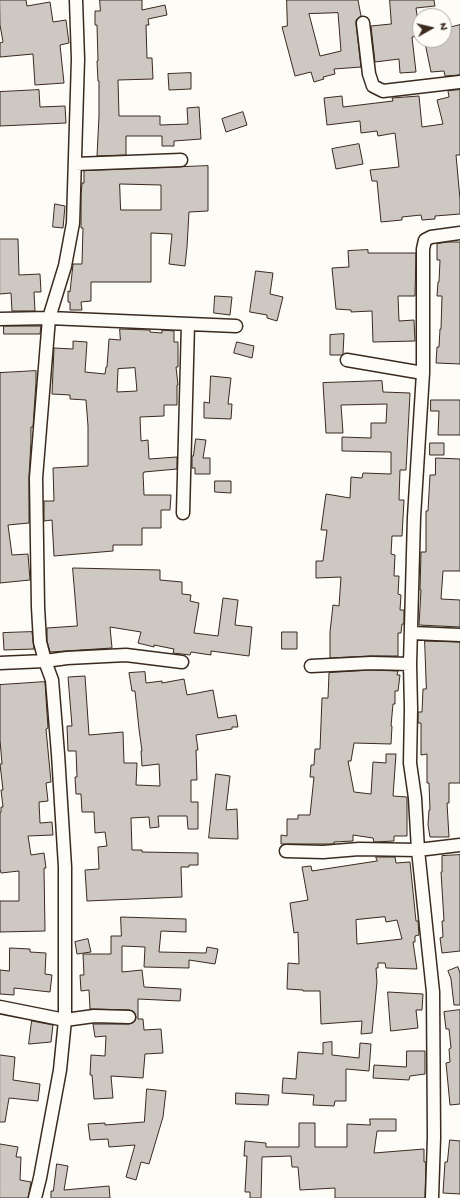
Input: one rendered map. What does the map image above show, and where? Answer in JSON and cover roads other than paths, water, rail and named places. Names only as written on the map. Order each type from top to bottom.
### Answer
[{"type":"street","points":[[35,1198],[60,1070],[65,1020],[65,867],[52,680],[40,642],[36,478],[49,318],[65,266],[73,223],[78,58],[76,0]]},
{"type":"street","points":[[362,23],[369,74],[373,86],[383,91],[460,82]]},
{"type":"street","points":[[75,164],[181,160]]},
{"type":"street","points":[[432,1198],[434,1137],[433,992],[418,850],[416,798],[410,763],[410,664],[414,516],[423,373],[425,240],[431,236],[460,233]]},
{"type":"street","points":[[0,319],[49,318],[236,326]]},
{"type":"street","points":[[183,513],[188,324]]},
{"type":"street","points":[[347,360],[423,373]]},
{"type":"street","points":[[412,632],[460,635]]},
{"type":"street","points":[[0,663],[126,655],[182,662]]},
{"type":"street","points":[[311,666],[371,663],[410,664]]},
{"type":"street","points":[[286,851],[323,852],[359,849],[418,850],[460,845]]},
{"type":"street","points":[[0,1007],[65,1020],[94,1016],[129,1017]]}]
